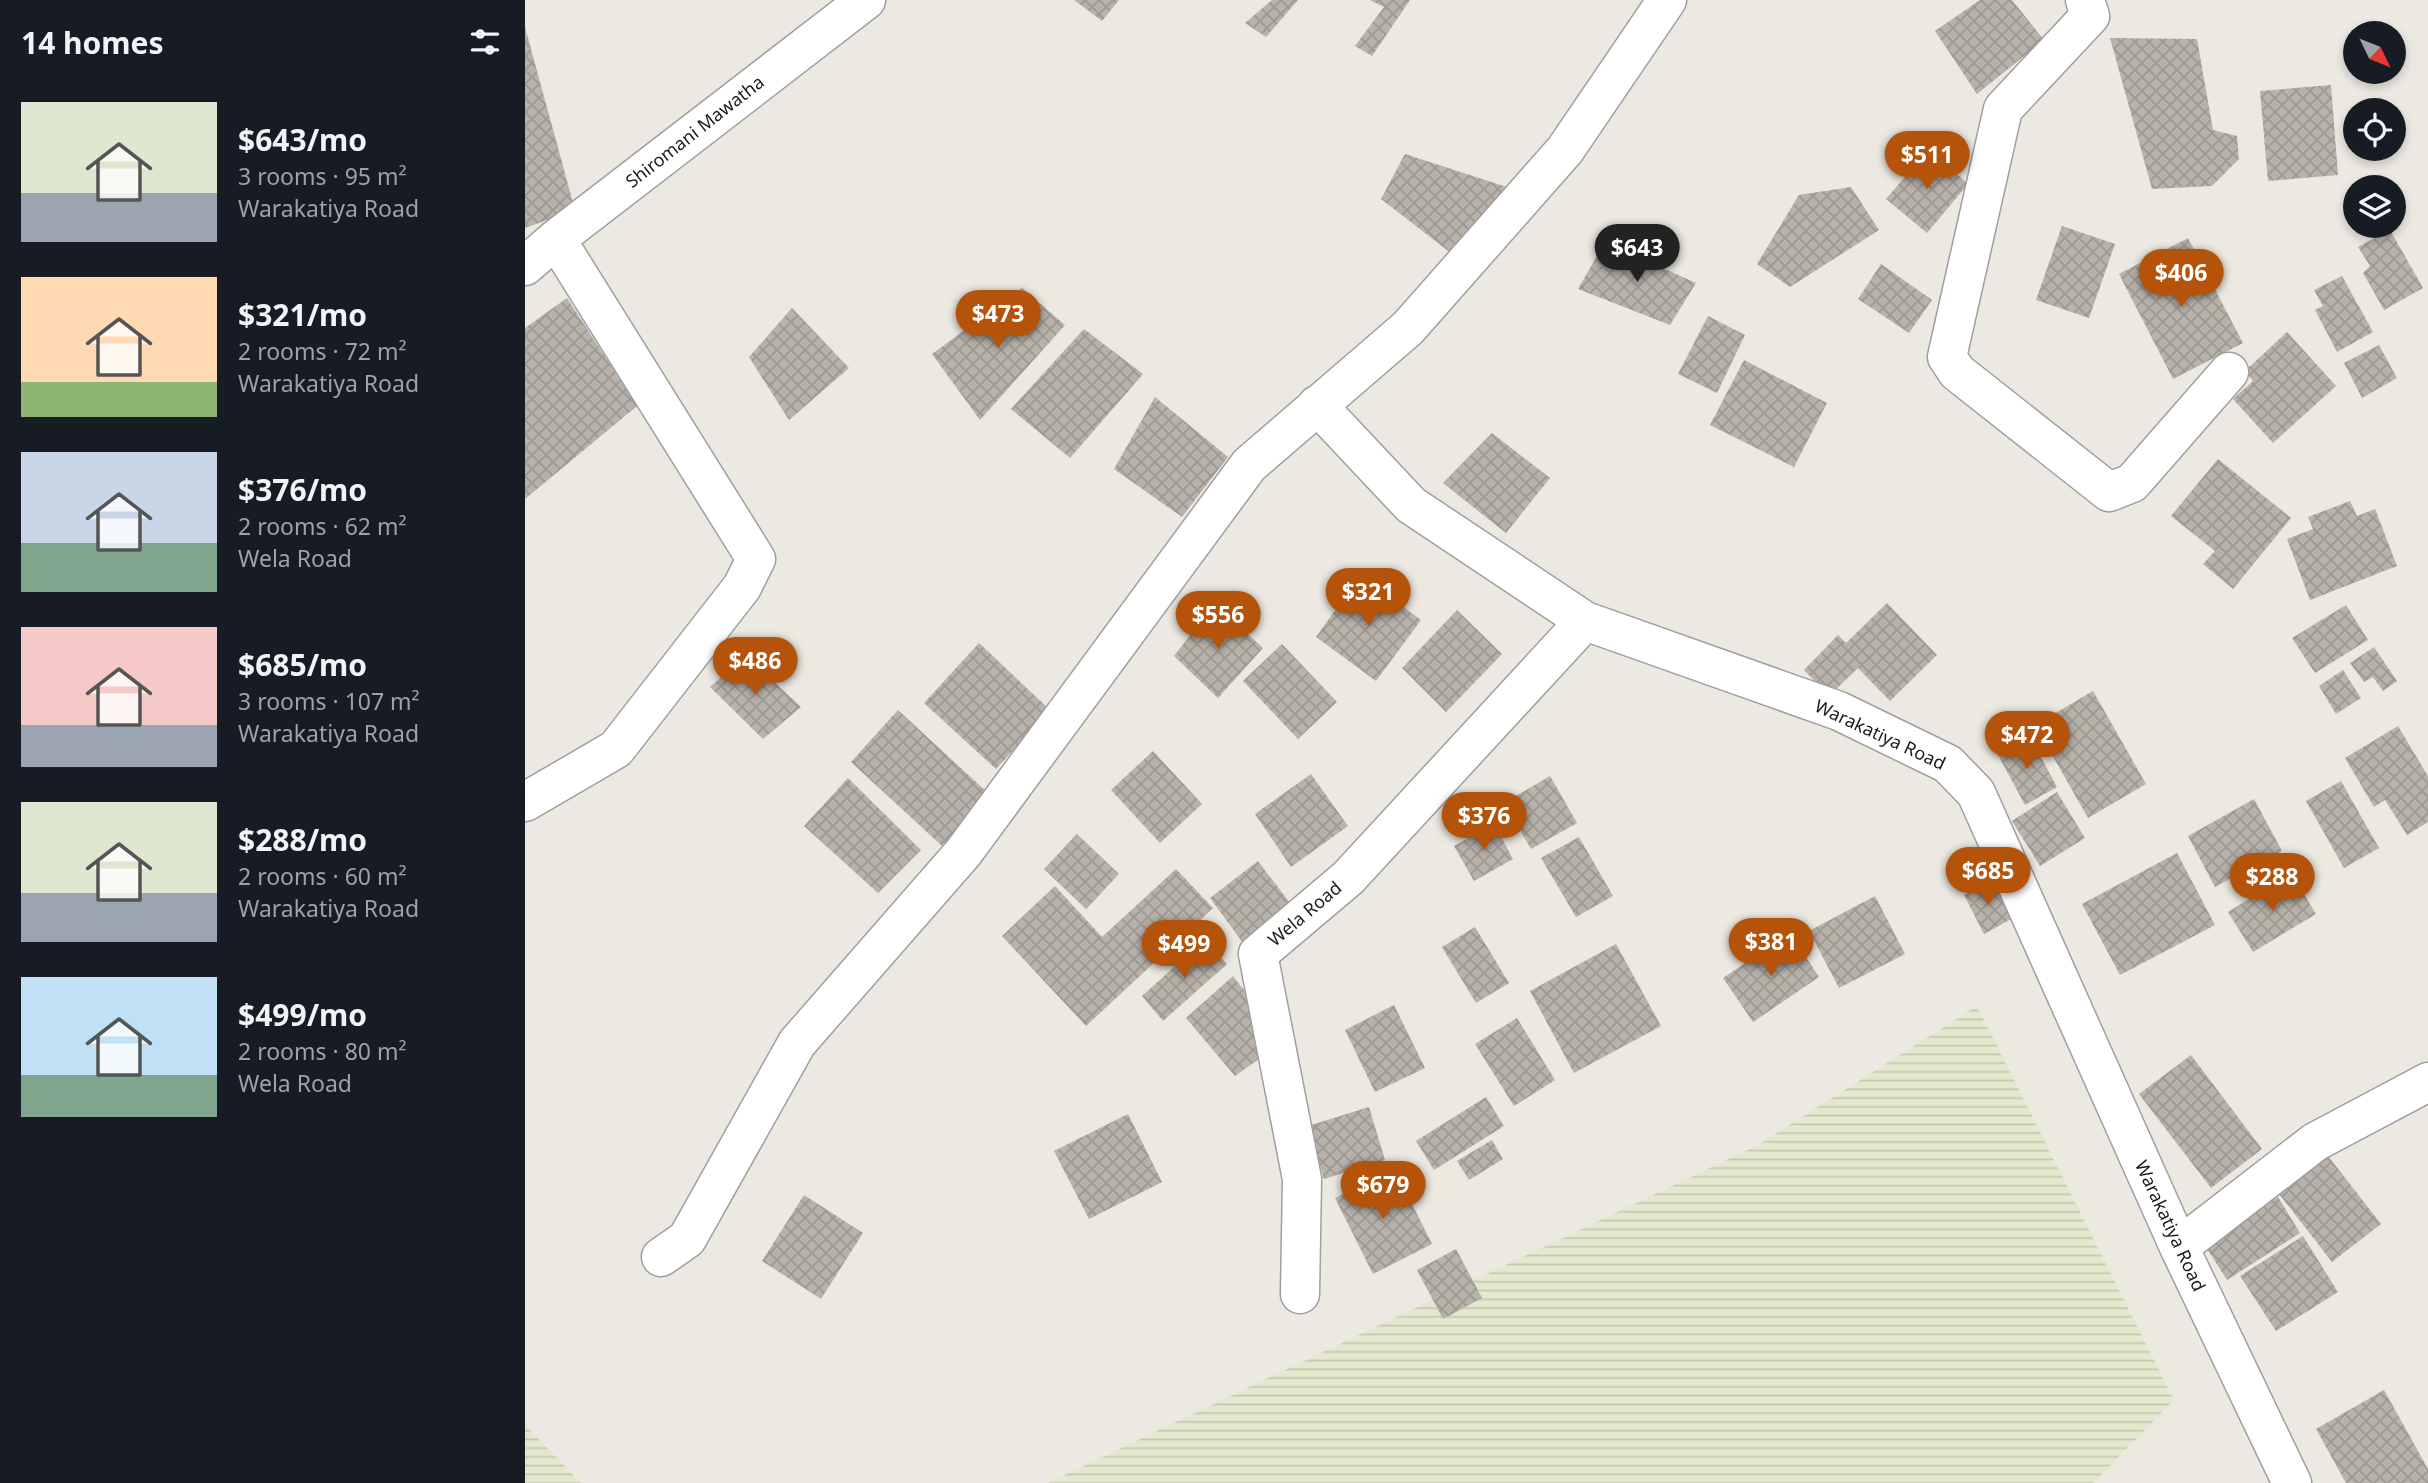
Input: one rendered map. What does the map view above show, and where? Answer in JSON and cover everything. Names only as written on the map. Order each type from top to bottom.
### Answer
[{"type":"street","name":"Shiromani Mawatha","points":[[525,266],[556,239],[866,0]]},
{"type":"street","points":[[661,1257],[687,1239],[797,1043],[963,853],[1249,465],[1408,328],[1565,150],[1667,0]]},
{"type":"street","points":[[2085,0],[2090,16],[2003,109],[1947,357],[1957,372],[2109,492],[2131,483],[2229,372]]},
{"type":"street","points":[[525,802],[616,749],[742,587],[756,559],[556,239]]},
{"type":"street","name":"Warakatiya Road","points":[[1317,405],[1411,505],[1585,621],[1839,712],[1948,764],[1976,793],[2179,1247],[2292,1483]]},
{"type":"street","name":"Wela Road","points":[[1300,1294],[1302,1179],[1258,954],[1347,877],[1585,621]]},
{"type":"street","points":[[2179,1247],[2315,1142],[2428,1082]]},
{"type":"green space","points":[[1977,1006],[2174,1400],[2093,1483],[1048,1483],[1758,1145]]},
{"type":"green space","points":[[525,1425],[581,1483],[525,1483]]},
{"type":"building","points":[[1074,0],[1119,0],[1102,21]]},
{"type":"building","points":[[1272,0],[1298,0],[1266,37],[1245,23]]},
{"type":"building","points":[[1370,0],[1410,0],[1372,56],[1355,46],[1384,7]]},
{"type":"building","points":[[1980,0],[2012,0],[2044,40],[1977,94],[1935,31]]},
{"type":"building","points":[[525,27],[575,210],[525,228]]},
{"type":"building","points":[[2110,38],[2197,39],[2213,130],[2237,136],[2239,159],[2212,186],[2152,189]]},
{"type":"building","points":[[2331,85],[2338,175],[2268,181],[2260,91]]},
{"type":"building","points":[[1929,149],[1968,184],[1927,233],[1886,199]]},
{"type":"building","points":[[1405,154],[1507,187],[1456,257],[1381,199]]},
{"type":"building","points":[[1851,187],[1879,230],[1790,287],[1757,264],[1799,195]]},
{"type":"building","points":[[2062,226],[2115,244],[2089,318],[2036,300]]},
{"type":"building","points":[[2188,238],[2243,343],[2173,379],[2119,274]]},
{"type":"building","points":[[2375,238],[2395,238],[2423,288],[2384,310],[2363,273],[2370,266],[2358,247]]},
{"type":"building","points":[[1605,242],[1696,283],[1670,325],[1578,289]]},
{"type":"building","points":[[1881,264],[1932,300],[1909,333],[1858,299]]},
{"type":"building","points":[[2342,276],[2373,332],[2337,352],[2315,310],[2323,306],[2314,290]]},
{"type":"building","points":[[1022,288],[1065,325],[980,420],[932,354]]},
{"type":"building","points":[[567,298],[637,406],[525,499],[525,328]]},
{"type":"building","points":[[792,308],[849,368],[789,420],[749,357]]},
{"type":"building","points":[[1708,316],[1745,335],[1717,393],[1678,374]]},
{"type":"building","points":[[1084,329],[1143,374],[1070,458],[1011,409]]},
{"type":"building","points":[[2287,332],[2336,386],[2273,443],[2233,399],[2253,381],[2245,371]]},
{"type":"building","points":[[2379,345],[2397,378],[2362,398],[2344,363]]},
{"type":"building","points":[[1744,360],[1827,403],[1794,467],[1710,425]]},
{"type":"building","points":[[1155,397],[1228,457],[1182,517],[1114,469]]},
{"type":"building","points":[[1492,433],[1550,478],[1506,533],[1443,483]]},
{"type":"building","points":[[2218,459],[2291,518],[2233,589],[2203,564],[2215,551],[2171,516]]},
{"type":"building","points":[[2350,501],[2357,516],[2375,509],[2397,566],[2310,600],[2287,539],[2313,529],[2308,517]]},
{"type":"building","points":[[1360,575],[1421,620],[1376,681],[1316,637]]},
{"type":"building","points":[[1887,603],[1937,655],[1890,701],[1858,668],[1829,696],[1804,670],[1838,635],[1846,643]]},
{"type":"building","points":[[1215,604],[1263,648],[1218,698],[1174,656]]},
{"type":"building","points":[[2346,605],[2368,640],[2315,673],[2292,638]]},
{"type":"building","points":[[1457,610],[1502,654],[1446,712],[1402,668]]},
{"type":"building","points":[[979,643],[1050,710],[996,769],[924,703]]},
{"type":"building","points":[[1282,644],[1337,702],[1298,739],[1243,681]]},
{"type":"building","points":[[2374,647],[2397,681],[2383,691],[2373,677],[2364,682],[2350,663]]},
{"type":"building","points":[[746,655],[801,707],[763,739],[710,687]]},
{"type":"building","points":[[2343,670],[2361,698],[2336,714],[2319,686]]},
{"type":"building","points":[[2093,691],[2146,784],[2088,818],[2035,725]]},
{"type":"building","points":[[898,710],[989,794],[942,846],[851,762]]},
{"type":"building","points":[[2398,726],[2428,776],[2428,822],[2407,835],[2385,800],[2374,807],[2345,758]]},
{"type":"building","points":[[2030,737],[2057,787],[2025,805],[1998,755]]},
{"type":"building","points":[[1153,751],[1202,804],[1160,843],[1111,790]]},
{"type":"building","points":[[1311,774],[1348,826],[1291,867],[1255,814]]},
{"type":"building","points":[[1550,776],[1577,823],[1531,849],[1504,803]]},
{"type":"building","points":[[848,778],[921,850],[878,893],[804,826]]},
{"type":"building","points":[[2341,781],[2379,848],[2344,868],[2306,801]]},
{"type":"building","points":[[2057,792],[2085,838],[2040,866],[2012,821]]},
{"type":"building","points":[[2254,799],[2282,851],[2215,887],[2188,836]]},
{"type":"building","points":[[1494,824],[1513,859],[1474,881],[1454,846]]},
{"type":"building","points":[[1077,834],[1119,874],[1086,909],[1044,869]]},
{"type":"building","points":[[1579,837],[1613,896],[1576,917],[1541,858]]},
{"type":"building","points":[[2177,853],[2215,925],[2120,975],[2082,904]]},
{"type":"building","points":[[1258,861],[1293,907],[1243,943],[1210,898]]},
{"type":"building","points":[[1176,869],[1213,908],[1086,1026],[1002,936],[1055,886],[1102,937]]},
{"type":"building","points":[[2291,873],[2316,914],[2253,952],[2228,912]]},
{"type":"building","points":[[1992,879],[2013,918],[1984,934],[1964,895]]},
{"type":"building","points":[[1875,896],[1905,954],[1839,988],[1809,931]]},
{"type":"building","points":[[1475,927],[1509,983],[1476,1003],[1442,947]]},
{"type":"building","points":[[1790,933],[1819,977],[1753,1022],[1723,978]]},
{"type":"building","points":[[1205,939],[1227,964],[1163,1021],[1142,996]]},
{"type":"building","points":[[1616,944],[1661,1026],[1574,1073],[1530,991]]},
{"type":"building","points":[[1233,976],[1248,995],[1263,1056],[1235,1076],[1186,1018]]},
{"type":"building","points":[[1394,1005],[1425,1068],[1375,1092],[1345,1030]]},
{"type":"building","points":[[1517,1018],[1555,1080],[1514,1106],[1475,1044]]},
{"type":"building","points":[[2191,1055],[2262,1149],[2211,1188],[2139,1094]]},
{"type":"building","points":[[1486,1097],[1504,1126],[1434,1170],[1416,1141]]},
{"type":"building","points":[[1369,1107],[1385,1160],[1324,1179],[1308,1126]]},
{"type":"building","points":[[1128,1114],[1162,1182],[1089,1219],[1054,1151]]},
{"type":"building","points":[[1492,1140],[1503,1159],[1469,1180],[1457,1161]]},
{"type":"building","points":[[2325,1152],[2381,1224],[2332,1262],[2276,1190]]},
{"type":"building","points":[[1394,1168],[1432,1244],[1373,1274],[1335,1198]]},
{"type":"building","points":[[804,1195],[863,1233],[821,1299],[762,1261]]},
{"type":"building","points":[[2278,1197],[2300,1233],[2227,1280],[2204,1244]]},
{"type":"building","points":[[2303,1236],[2338,1292],[2276,1331],[2240,1276]]},
{"type":"building","points":[[1456,1249],[1482,1298],[1443,1319],[1417,1270]]},
{"type":"building","points":[[2384,1390],[2428,1469],[2428,1483],[2346,1483],[2316,1429]]}]
